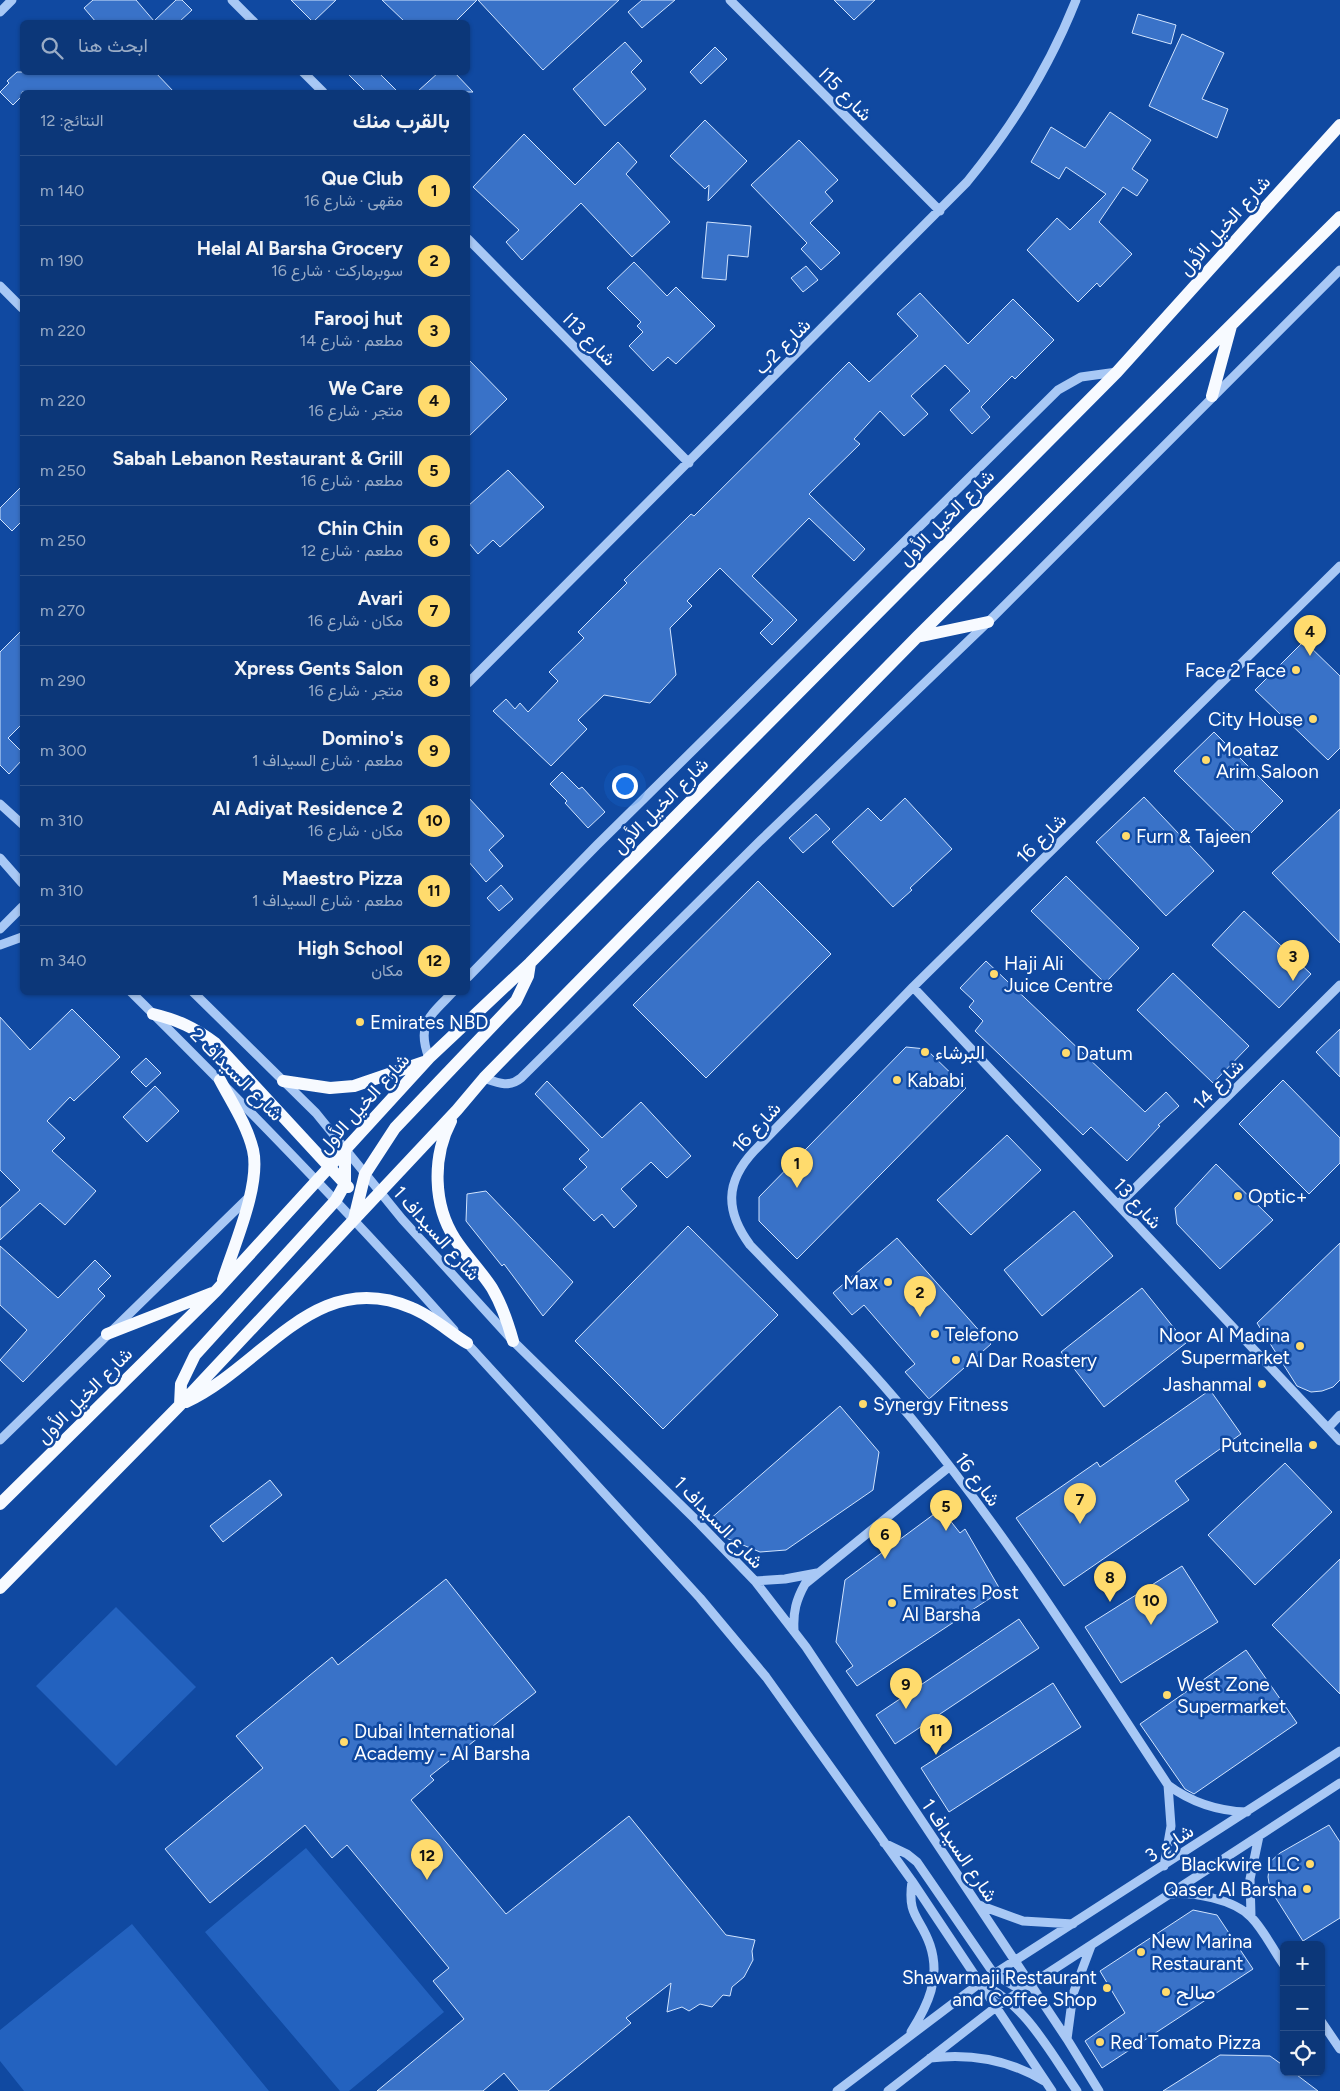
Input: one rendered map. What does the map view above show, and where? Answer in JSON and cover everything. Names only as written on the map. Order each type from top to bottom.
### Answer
[{"type":"main road","name":"شارع الخيل الأول","points":[[0,1504],[219,1288],[428,1060],[530,963],[1117,372],[1340,125]]},
{"type":"main road","points":[[0,1588],[180,1405],[457,1110],[484,1078],[857,700],[916,637],[1340,217]]},
{"type":"main road","points":[[1212,396],[1231,325]]},
{"type":"main road","points":[[916,637],[988,622]]},
{"type":"main road","points":[[354,1219],[365,1174],[395,1128],[516,1001],[528,976],[530,963]]},
{"type":"main road","points":[[153,1014],[179,1020],[215,1043],[345,1184],[359,1193],[379,1193]]},
{"type":"main road","points":[[283,1082],[330,1088],[354,1086],[428,1060]]},
{"type":"main road","points":[[107,1334],[219,1288],[254,1186],[253,1152],[249,1136],[220,1080]]},
{"type":"main road","points":[[457,1110],[442,1143],[439,1160],[437,1179],[442,1212],[455,1240],[499,1300],[513,1342]]},
{"type":"main road","points":[[180,1405],[181,1384],[195,1355],[336,1200],[345,1184],[346,1150]]},
{"type":"main road","points":[[180,1405],[217,1386],[305,1316],[336,1302],[368,1298],[399,1303],[428,1317],[466,1344]]},
{"type":"street","points":[[0,12],[12,0]]},
{"type":"street","points":[[232,0],[252,20]]},
{"type":"street","name":"شارع 15ا","points":[[730,0],[940,211]]},
{"type":"street","name":"شارع 2ب","points":[[470,681],[940,211],[990,154],[1025,104],[1049,62],[1076,0]]},
{"type":"street","points":[[306,75],[321,90]]},
{"type":"street","name":"شارع 13ا","points":[[470,241],[689,463]]},
{"type":"street","points":[[484,1078],[504,1084],[516,1082],[521,1078],[748,854],[988,622],[1340,270]]},
{"type":"street","points":[[0,286],[20,306]]},
{"type":"street","points":[[470,976],[597,845],[1058,390],[1081,377],[1117,372]]},
{"type":"street","name":"شارع 16","points":[[1247,1812],[1205,1806],[1168,1785],[1060,1619],[949,1467],[869,1370],[750,1245],[740,1231],[733,1214],[731,1197],[734,1179],[742,1164],[913,987],[1340,566]]},
{"type":"street","points":[[0,804],[20,822]]},
{"type":"street","points":[[0,858],[20,881]]},
{"type":"street","points":[[0,929],[20,909]]},
{"type":"street","points":[[0,945],[20,938]]},
{"type":"street","name":"شارع 14","points":[[1118,1205],[1340,985]]},
{"type":"street","name":"شارع 13","points":[[913,987],[1340,1440]]},
{"type":"street","name":"شارع السيداف 2","points":[[134,995],[318,1181]]},
{"type":"street","name":"شارع السيداف 2","points":[[196,995],[316,1113],[346,1150]]},
{"type":"street","points":[[428,1060],[423,1035],[426,1021],[450,995]]},
{"type":"street","name":"شارع السيداف 1","points":[[346,1150],[379,1193],[513,1342],[696,1520],[755,1581],[794,1630],[1067,2039],[1099,2091]]},
{"type":"street","points":[[318,1181],[700,1598],[766,1677],[912,1881],[1050,2087]]},
{"type":"street","points":[[0,1440],[250,1197]]},
{"type":"street","points":[[1328,1428],[1340,1415]]},
{"type":"street","points":[[794,1630],[793,1614],[797,1598],[817,1572],[949,1467]]},
{"type":"street","points":[[755,1581],[786,1579],[817,1572]]},
{"type":"street","name":"شارع 3","points":[[1014,1961],[1340,1751]]},
{"type":"street","points":[[888,2091],[996,2007],[1031,1986],[1340,1783]]},
{"type":"street","name":"شارع 16","points":[[1164,1866],[1171,1826],[1168,1785]]},
{"type":"street","points":[[1251,1916],[1250,1879],[1259,1836]]},
{"type":"street","points":[[884,1843],[902,1851],[917,1862],[994,1974],[1014,1986],[1031,1986]]},
{"type":"street","points":[[907,2038],[925,2009],[934,1978],[934,1961],[930,1945],[910,1903],[912,1881]]},
{"type":"street","points":[[1169,1894],[1200,1894],[1214,1898],[1251,1916],[1280,1959]]},
{"type":"street","points":[[977,1904],[1023,1921],[1073,1924]]},
{"type":"street","points":[[1067,2039],[1073,1994],[1091,1945]]},
{"type":"street","points":[[836,2091],[980,1983],[1014,1961]]},
{"type":"street","points":[[980,1983],[1008,2000],[1019,2010],[1077,2091]]},
{"type":"street","points":[[1325,2027],[1340,2049]]},
{"type":"street","points":[[929,2058],[965,2056],[994,2060],[1012,2065],[1050,2087]]},
{"type":"shaded area","points":[[116,1607],[196,1687],[116,1766],[36,1686]]},
{"type":"shaded area","points":[[306,1848],[444,2012],[349,2091],[340,2091],[205,1932]]},
{"type":"shaded area","points":[[132,1924],[269,2091],[24,2091],[0,2061],[0,2030]]},
{"type":"building","points":[[93,0],[136,0],[153,20],[94,20],[84,8]]},
{"type":"building","points":[[176,0],[182,0],[192,10],[181,20],[155,20]]},
{"type":"building","points":[[291,0],[336,0],[315,20],[311,20]]},
{"type":"building","points":[[382,0],[477,0],[457,20],[403,20]]},
{"type":"building","points":[[478,0],[619,0],[543,70]]},
{"type":"building","points":[[642,0],[675,0],[642,28],[628,12]]},
{"type":"building","points":[[834,0],[875,0],[854,20]]},
{"type":"building","points":[[1138,14],[1176,25],[1171,44],[1132,33]]},
{"type":"building","points":[[1182,34],[1224,53],[1202,99],[1228,109],[1217,138],[1149,106]]},
{"type":"building","points":[[625,42],[642,61],[631,72],[646,89],[605,126],[573,89]]},
{"type":"building","points":[[715,47],[727,59],[701,84],[690,72]]},
{"type":"building","points":[[17,72],[20,72],[20,75],[158,75],[172,90],[20,90],[20,98],[13,105],[0,92],[9,83],[7,81]]},
{"type":"building","points":[[349,75],[381,75],[396,90],[364,90]]},
{"type":"building","points":[[436,75],[457,75],[473,92],[470,92],[470,90],[419,90]]},
{"type":"building","points":[[1110,112],[1151,140],[1132,169],[1148,180],[1137,196],[1123,187],[1099,222],[1132,254],[1100,287],[1097,283],[1078,302],[1027,250],[1057,218],[1070,230],[1106,194],[1066,167],[1059,179],[1031,162],[1051,127],[1085,148]]},
{"type":"building","points":[[705,120],[747,161],[708,201],[709,185],[705,189],[670,156]]},
{"type":"building","points":[[524,134],[575,185],[618,142],[637,162],[626,174],[670,222],[632,257],[581,203],[522,260],[506,242],[519,230],[473,187]]},
{"type":"building","points":[[799,140],[838,180],[825,192],[833,201],[810,223],[840,253],[821,270],[801,249],[807,243],[751,185]]},
{"type":"building","points":[[707,222],[751,226],[748,257],[728,255],[726,280],[702,278]]},
{"type":"building","points":[[634,262],[667,296],[676,287],[715,326],[676,364],[668,357],[653,371],[629,346],[643,332],[637,326],[641,322],[607,288]]},
{"type":"building","points":[[806,266],[818,280],[803,292],[791,278]]},
{"type":"building","points":[[920,293],[968,344],[1013,299],[1054,340],[1015,379],[1012,376],[981,407],[990,417],[972,434],[950,410],[970,391],[945,365],[911,396],[928,414],[904,436],[880,411],[854,439],[860,444],[809,494],[865,549],[854,561],[809,518],[752,576],[797,620],[772,645],[760,633],[773,620],[720,568],[687,601],[692,606],[670,628],[676,675],[650,703],[604,695],[578,720],[587,729],[551,766],[493,711],[506,699],[515,709],[520,703],[528,712],[558,681],[549,672],[584,638],[578,632],[627,583],[624,580],[691,514],[694,516],[849,362],[869,382],[918,336],[897,314]]},
{"type":"building","points":[[470,361],[507,399],[470,435]]},
{"type":"building","points":[[508,470],[544,507],[500,547],[493,540],[478,554],[470,544],[470,504]]},
{"type":"building","points":[[20,488],[20,523],[12,531],[0,519],[0,508]]},
{"type":"building","points":[[20,632],[20,726],[8,738],[20,750],[20,762],[9,774],[0,765],[0,652]]},
{"type":"building","name":"City House","points":[[1304,641],[1340,676],[1340,748],[1328,760],[1255,690]]},
{"type":"building","points":[[1214,732],[1283,801],[1244,840],[1174,771]]},
{"type":"building","points":[[562,772],[579,789],[582,787],[605,812],[588,828],[565,803],[567,801],[550,784]]},
{"type":"building","points":[[1144,797],[1214,871],[1166,916],[1096,842]]},
{"type":"building","points":[[905,798],[952,849],[910,888],[912,890],[893,907],[832,842],[868,808],[881,821]]},
{"type":"building","points":[[470,799],[504,836],[489,850],[503,866],[486,882],[470,863]]},
{"type":"building","points":[[1340,809],[1340,943],[1272,873]]},
{"type":"building","points":[[816,814],[830,829],[803,853],[789,838]]},
{"type":"building","points":[[1066,876],[1139,948],[1105,983],[1031,911]]},
{"type":"building","points":[[758,881],[831,954],[706,1078],[633,1005]]},
{"type":"building","points":[[501,885],[513,899],[499,911],[487,898]]},
{"type":"building","points":[[1244,911],[1311,974],[1279,1008],[1212,945]]},
{"type":"building","points":[[986,961],[1145,1112],[1166,1092],[1179,1106],[1158,1125],[1160,1126],[1127,1161],[1091,1127],[1083,1135],[975,1031],[983,1021],[969,1007],[974,1001],[960,988]]},
{"type":"building","points":[[1173,973],[1249,1046],[1213,1083],[1137,1010]]},
{"type":"building","points":[[72,1009],[120,1057],[74,1101],[70,1097],[47,1121],[65,1138],[52,1151],[96,1191],[65,1225],[40,1203],[0,1240],[0,1208],[20,1190],[0,1170],[0,1017],[30,1050]]},
{"type":"building","points":[[1340,1029],[1340,1077],[1316,1052]]},
{"type":"building","points":[[906,1047],[926,1049],[966,1088],[797,1259],[759,1221],[759,1197]]},
{"type":"building","points":[[146,1058],[161,1073],[146,1087],[131,1072]]},
{"type":"building","points":[[1283,1080],[1340,1138],[1340,1163],[1309,1194],[1239,1124]]},
{"type":"building","points":[[547,1081],[602,1138],[641,1102],[691,1156],[667,1178],[651,1162],[621,1189],[637,1206],[614,1228],[602,1214],[594,1221],[563,1189],[587,1167],[579,1159],[589,1150],[535,1094]]},
{"type":"building","points":[[155,1086],[179,1111],[147,1142],[123,1117]]},
{"type":"building","points":[[1007,1135],[1041,1170],[971,1235],[937,1200]]},
{"type":"building","points":[[1216,1164],[1273,1220],[1220,1269],[1177,1224],[1175,1208]]},
{"type":"building","points":[[486,1191],[573,1282],[543,1316],[504,1264],[502,1266],[466,1221],[467,1194]]},
{"type":"building","points":[[1074,1211],[1113,1256],[1042,1316],[1004,1270]]},
{"type":"building","points":[[688,1226],[778,1315],[663,1429],[575,1341]]},
{"type":"building","points":[[897,1238],[991,1344],[929,1399],[905,1372],[915,1364],[864,1305],[852,1315],[833,1293]]},
{"type":"building","points":[[1340,1243],[1340,1380],[1333,1387],[1311,1392],[1297,1386],[1257,1323]]},
{"type":"building","points":[[0,1246],[58,1298],[95,1260],[111,1276],[98,1289],[105,1296],[23,1382],[0,1360],[27,1330],[0,1305]]},
{"type":"building","points":[[1142,1288],[1186,1343],[1104,1407],[1061,1352]]},
{"type":"building","points":[[1210,1390],[1241,1434],[1175,1481],[1189,1500],[1064,1586],[1016,1518],[1097,1462],[1100,1467]]},
{"type":"building","points":[[840,1406],[879,1452],[873,1490],[786,1550],[760,1552],[726,1538],[709,1520]]},
{"type":"building","points":[[1285,1463],[1332,1512],[1255,1585],[1208,1535]]},
{"type":"building","points":[[270,1480],[282,1495],[223,1542],[210,1526]]},
{"type":"building","points":[[941,1509],[960,1533],[965,1529],[1001,1591],[857,1686],[846,1671],[853,1666],[836,1642],[845,1580]]},
{"type":"building","points":[[1340,1559],[1340,1694],[1272,1625]]},
{"type":"building","points":[[1182,1566],[1218,1622],[1121,1683],[1085,1627]]},
{"type":"building","points":[[446,1579],[536,1692],[430,1776],[434,1780],[411,1800],[506,1914],[629,1816],[726,1935],[755,1940],[752,1951],[753,1960],[744,1977],[732,1987],[730,1996],[723,1995],[712,2007],[700,2004],[689,2011],[682,2007],[667,2012],[671,1983],[626,2018],[631,2023],[548,2091],[519,2091],[504,2073],[483,2091],[377,2091],[464,2019],[433,1981],[449,1968],[347,1845],[332,1858],[305,1825],[210,1903],[165,1849],[263,1768],[236,1736],[332,1657],[338,1665]]},
{"type":"building","points":[[1019,1619],[1039,1648],[895,1744],[876,1715]]},
{"type":"building","points":[[1246,1650],[1297,1723],[1194,1794],[1185,1789],[1140,1724]]},
{"type":"building","points":[[1053,1683],[1081,1727],[949,1812],[921,1768]]},
{"type":"building","points":[[1329,1825],[1340,1842],[1340,1918],[1303,1941],[1270,1889],[1268,1877],[1270,1862],[1280,1853]]},
{"type":"building","name":"صالح","points":[[1193,1910],[1217,1915],[1253,1969],[1102,2068],[1085,2041],[1125,2013],[1100,1971]]},
{"type":"building","points":[[1220,2055],[1270,2056],[1280,2063],[1280,2076],[1298,2076],[1318,2091],[1163,2091]]},
{"type":"place","name":"We Care","points":[[1310,656]]},
{"type":"place","name":"Face 2 Face","points":[[1296,670]]},
{"type":"place","name":"City House","points":[[1313,719]]},
{"type":"place","name":"Moataz Arim Saloon","points":[[1206,760]]},
{"type":"place","name":"Furn & Tajeen","points":[[1126,836]]},
{"type":"place","name":"Haji Ali Juice Centre","points":[[994,974]]},
{"type":"place","name":"Farooj hut","points":[[1293,981]]},
{"type":"place","name":"Emirates NBD","points":[[360,1022]]},
{"type":"place","name":"البرشاء","points":[[925,1052]]},
{"type":"place","name":"Datum","points":[[1066,1053]]},
{"type":"place","name":"Kababi","points":[[897,1080]]},
{"type":"place","name":"Que Club","points":[[797,1188]]},
{"type":"place","name":"Optic+","points":[[1238,1196]]},
{"type":"place","name":"Max","points":[[888,1282]]},
{"type":"place","name":"Helal Al Barsha Grocery","points":[[920,1317]]},
{"type":"place","name":"Telefono","points":[[935,1334]]},
{"type":"place","name":"Noor Al Madina Supermarket","points":[[1300,1346]]},
{"type":"place","name":"Al Dar Roastery","points":[[956,1360]]},
{"type":"place","name":"Jashanmal","points":[[1262,1384]]},
{"type":"place","name":"Synergy Fitness","points":[[863,1404]]},
{"type":"place","name":"Putcinella","points":[[1313,1445]]},
{"type":"place","name":"Avari","points":[[1080,1524]]},
{"type":"place","name":"Sabah Lebanon Restaurant & Grill","points":[[946,1531]]},
{"type":"place","name":"Chin Chin","points":[[885,1559]]},
{"type":"place","name":"Xpress Gents Salon","points":[[1110,1602]]},
{"type":"place","name":"Emirates Post Al Barsha","points":[[892,1603]]},
{"type":"place","name":"Al Adiyat Residence 2","points":[[1151,1625]]},
{"type":"place","name":"West Zone Supermarket","points":[[1167,1695]]},
{"type":"place","name":"Domino's","points":[[906,1709]]},
{"type":"place","name":"Dubai International Academy - Al Barsha","points":[[344,1742]]},
{"type":"place","name":"Maestro Pizza","points":[[936,1755]]},
{"type":"place","name":"Blackwire LLC","points":[[1310,1864]]},
{"type":"place","name":"High School","points":[[427,1880]]},
{"type":"place","name":"Qaser Al Barsha","points":[[1307,1889]]},
{"type":"place","name":"New Marina Restaurant","points":[[1141,1952]]},
{"type":"place","name":"Shawarmaji Restaurant and Coffee Shop","points":[[1107,1988]]},
{"type":"place","name":"صالح","points":[[1166,1992]]},
{"type":"place","name":"Red Tomato Pizza","points":[[1100,2042]]}]
